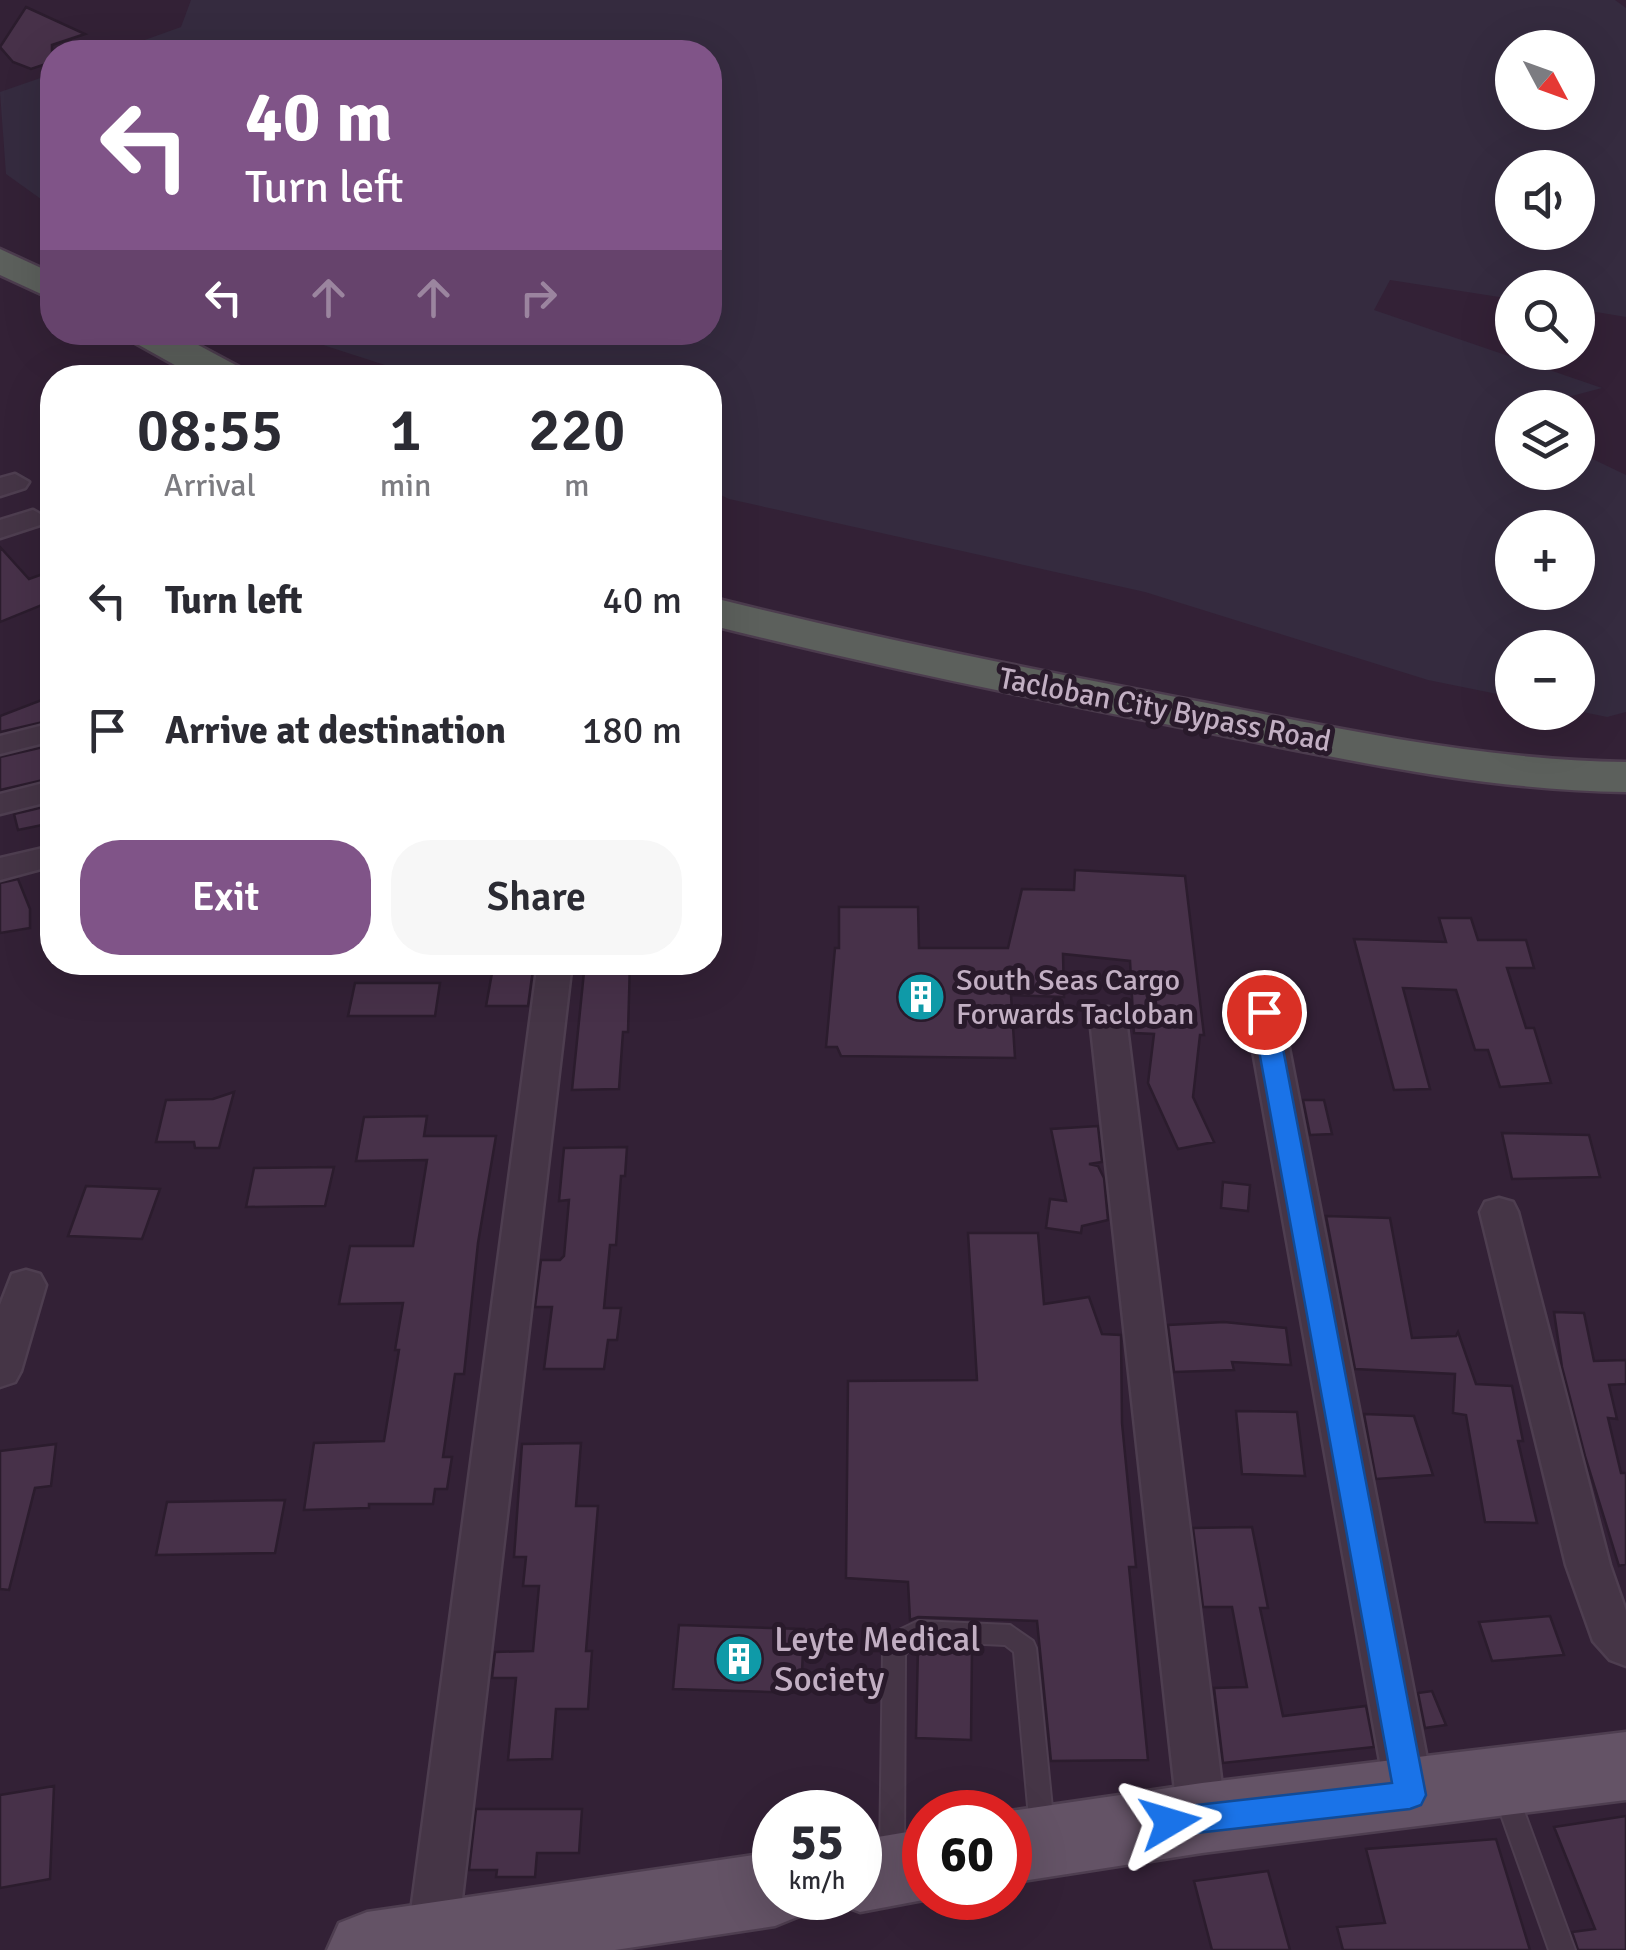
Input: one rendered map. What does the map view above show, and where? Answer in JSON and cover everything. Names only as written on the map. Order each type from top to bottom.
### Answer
[{"type":"highway","points":[[0,260],[40,282]]},
{"type":"highway","points":[[168,345],[205,365]]},
{"type":"highway","name":"Tacloban City Bypass Road","points":[[722,613],[984,675],[1424,759],[1580,778],[1626,777]]},
{"type":"main road","points":[[1032,1842],[1626,1766]]},
{"type":"main road","points":[[399,1946],[586,1934],[752,1894]]},
{"type":"street","points":[[0,530],[33,518]]},
{"type":"street","points":[[0,745],[40,735]]},
{"type":"street","points":[[0,804],[40,794]]},
{"type":"street","points":[[0,869],[40,859]]},
{"type":"street","points":[[399,1946],[553,975]]},
{"type":"street","points":[[1264,1012],[1410,1795]]},
{"type":"street","points":[[1108,1018],[1202,1818]]},
{"type":"street","points":[[1500,1212],[1588,1565],[1609,1627],[1626,1646]]},
{"type":"street","points":[[0,1371],[26,1285]]},
{"type":"lane","points":[[892,1871],[894,1652],[904,1638],[918,1631],[1010,1635],[1024,1648],[1026,1790]]},
{"type":"lane","points":[[1502,1782],[1562,1950]]},
{"type":"shaded area","points":[[191,0],[1615,0],[1626,8],[1626,317],[1595,312],[1595,270],[1495,270],[1495,296],[1390,280],[1374,310],[1495,351],[1495,370],[1549,370],[1602,388],[1495,390],[1495,490],[1595,490],[1595,460],[1626,475],[1626,712],[1607,717],[1595,715],[1595,630],[1495,630],[1495,694],[1428,680],[1145,592],[729,499],[722,496],[722,365],[385,365],[323,345],[722,345],[722,40],[145,40],[181,27]]},
{"type":"shaded area","points":[[40,78],[40,198],[6,174],[0,92]]},
{"type":"building","points":[[26,7],[85,34],[67,40],[40,40],[40,66],[31,69],[13,62],[0,47]]},
{"type":"building","points":[[0,547],[29,579],[40,575],[40,606],[0,622]]},
{"type":"building","points":[[40,701],[40,723],[0,732],[0,716]]},
{"type":"building","points":[[40,748],[40,781],[0,790],[0,757]]},
{"type":"building","points":[[40,808],[40,825],[18,830],[14,814]]},
{"type":"building","points":[[1075,870],[1185,876],[1204,1035],[1200,1035],[1193,1097],[1214,1142],[1178,1149],[1148,1083],[1154,1034],[1134,1033],[1130,961],[1063,954],[1064,997],[1011,995],[1015,1058],[841,1056],[837,1047],[826,1047],[835,948],[839,948],[839,907],[918,907],[919,948],[1008,948],[1022,889],[1074,890]]},
{"type":"building","points":[[18,879],[30,909],[30,928],[0,933],[0,883]]},
{"type":"building","points":[[1439,918],[1471,918],[1478,940],[1526,940],[1534,968],[1507,968],[1526,1028],[1534,1028],[1551,1083],[1500,1087],[1488,1050],[1475,1050],[1456,990],[1403,988],[1430,1089],[1394,1090],[1354,939],[1446,942]]},
{"type":"building","points":[[492,975],[532,975],[528,1006],[486,1006]]},
{"type":"building","points":[[584,975],[630,975],[628,1032],[623,1032],[619,1089],[572,1090]]},
{"type":"building","points":[[355,983],[440,983],[435,1016],[348,1016]]},
{"type":"building","points":[[234,1092],[219,1148],[195,1148],[194,1142],[156,1142],[166,1100],[213,1099]]},
{"type":"building","points":[[1303,1100],[1324,1100],[1332,1134],[1310,1135]]},
{"type":"building","points":[[427,1116],[424,1136],[496,1136],[478,1243],[464,1374],[455,1374],[443,1457],[452,1457],[447,1489],[435,1489],[433,1504],[304,1510],[314,1443],[384,1441],[399,1350],[395,1350],[403,1303],[339,1304],[350,1246],[413,1246],[427,1160],[356,1161],[364,1117]]},
{"type":"building","points":[[1098,1126],[1102,1162],[1089,1164],[1098,1166],[1104,1178],[1108,1220],[1082,1226],[1081,1233],[1046,1228],[1050,1199],[1066,1201],[1051,1129]]},
{"type":"building","points":[[1502,1133],[1589,1135],[1600,1177],[1512,1179]]},
{"type":"building","points":[[627,1147],[604,1308],[621,1308],[617,1340],[608,1340],[604,1369],[544,1369],[552,1307],[535,1307],[541,1260],[560,1260],[564,1256],[569,1200],[559,1201],[564,1148]]},
{"type":"building","points":[[334,1167],[325,1206],[246,1207],[254,1168]]},
{"type":"building","points":[[1223,1182],[1250,1185],[1248,1211],[1221,1208]]},
{"type":"building","points":[[86,1186],[160,1189],[142,1239],[68,1236]]},
{"type":"building","points":[[1326,1216],[1390,1218],[1412,1338],[1456,1336],[1458,1332],[1476,1384],[1512,1386],[1523,1441],[1518,1441],[1537,1523],[1485,1522],[1466,1415],[1453,1413],[1455,1374],[1355,1369]]},
{"type":"building","points":[[968,1233],[1038,1233],[1044,1304],[1089,1297],[1102,1334],[1121,1335],[1122,1423],[1136,1567],[1129,1567],[1148,1760],[1051,1761],[1037,1621],[918,1617],[910,1620],[908,1582],[846,1578],[848,1381],[977,1380]]},
{"type":"building","points":[[1554,1312],[1584,1313],[1594,1361],[1626,1360],[1626,1384],[1609,1385],[1617,1419],[1608,1418],[1621,1473],[1626,1473],[1626,1564],[1619,1566],[1562,1367]]},
{"type":"building","points":[[1224,1322],[1286,1328],[1291,1365],[1232,1362],[1234,1370],[1174,1372],[1168,1325]]},
{"type":"building","points":[[1236,1411],[1297,1412],[1305,1476],[1242,1474]]},
{"type":"building","points":[[1364,1414],[1414,1416],[1433,1475],[1376,1479]]},
{"type":"building","points":[[581,1443],[576,1506],[598,1506],[586,1651],[592,1651],[588,1709],[556,1709],[552,1759],[508,1760],[516,1678],[492,1678],[495,1652],[533,1651],[539,1586],[523,1586],[526,1557],[514,1557],[522,1444]]},
{"type":"building","points":[[56,1444],[51,1486],[35,1488],[9,1590],[0,1589],[0,1451]]},
{"type":"building","points":[[285,1500],[275,1553],[156,1555],[167,1502]]},
{"type":"building","points":[[1252,1527],[1268,1608],[1260,1608],[1283,1716],[1366,1706],[1374,1747],[1223,1763],[1214,1688],[1247,1687],[1232,1607],[1203,1607],[1193,1528]]},
{"type":"building","points":[[1550,1616],[1564,1655],[1492,1661],[1479,1622]]},
{"type":"building","name":"Leyte Medical Society","points":[[679,1625],[804,1629],[801,1693],[673,1689]]},
{"type":"building","points":[[918,1647],[972,1647],[971,1740],[916,1738]]},
{"type":"building","points":[[1432,1691],[1446,1725],[1425,1728],[1418,1693]]},
{"type":"building","points":[[54,1786],[50,1879],[0,1888],[0,1795]]},
{"type":"building","points":[[476,1809],[582,1809],[579,1853],[537,1853],[535,1877],[496,1877],[497,1870],[469,1870]]},
{"type":"building","points":[[1626,1816],[1626,1950],[1578,1950],[1572,1932],[1595,1929],[1554,1827]]},
{"type":"building","points":[[1496,1839],[1530,1950],[1343,1950],[1337,1927],[1385,1923],[1366,1849]]},
{"type":"building","points":[[1268,1871],[1290,1950],[1212,1950],[1194,1881]]},
{"type":"place","name":"South Seas Cargo Forwards Tacloban","points":[[921,997]]},
{"type":"place","name":"Leyte Medical Society","points":[[739,1659]]},
{"type":"route","points":[[1170,1822],[1410,1795],[1264,1012]]}]
